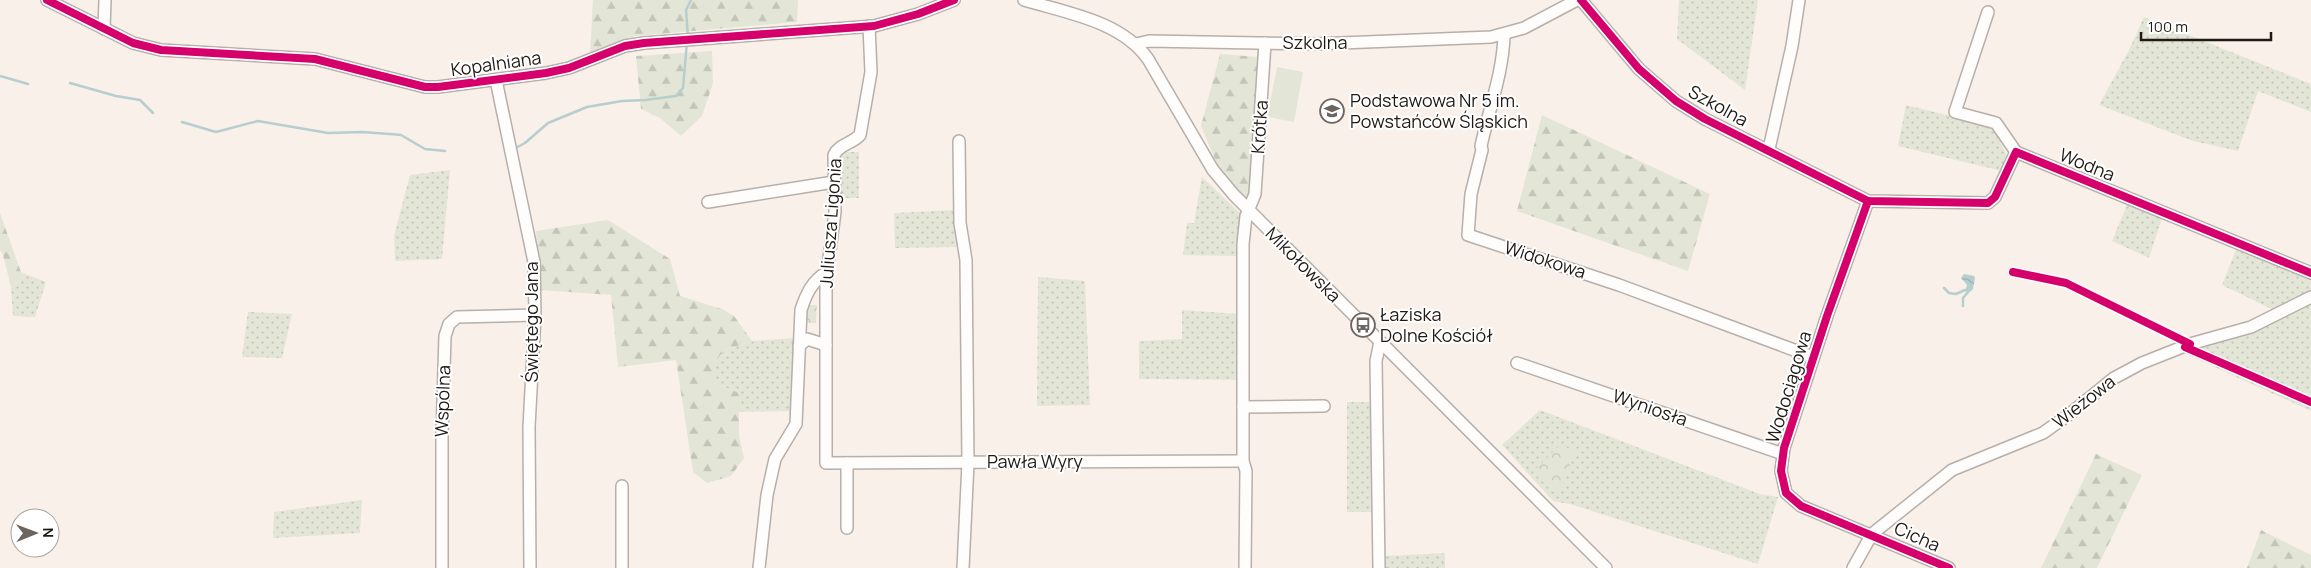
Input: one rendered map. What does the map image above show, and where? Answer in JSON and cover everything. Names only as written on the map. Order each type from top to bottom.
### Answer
[{"type":"street","name":"Kopalniana","points":[[47,0],[133,43],[161,50],[314,59],[425,87],[496,80],[569,68],[625,46],[675,40],[869,26],[918,14],[954,0]]},
{"type":"street","points":[[104,29],[105,0]]},
{"type":"street","name":"Mikołowska","points":[[1024,0],[1106,26],[1120,32],[1136,44],[1148,59],[1214,170],[1250,211],[1606,568]]},
{"type":"street","name":"Szkolna","points":[[1136,44],[1149,41],[1341,43],[1504,35],[1524,28],[1577,0]]},
{"type":"street","name":"Szkolna","points":[[1581,0],[1639,69],[1676,101],[1705,119],[1868,201]]},
{"type":"street","points":[[1769,150],[1792,46],[1799,0]]},
{"type":"street","points":[[1868,201],[1988,203],[1995,197],[2016,152],[1996,123],[1955,112],[1988,12]]},
{"type":"street","name":"Juliusza Ligonia","points":[[826,463],[826,344],[823,275],[834,212],[834,155],[838,148],[856,140],[860,135],[871,72],[869,26]]},
{"type":"street","name":"Widokowa","points":[[1504,35],[1496,91],[1487,118],[1481,146],[1482,150],[1471,194],[1468,235],[1619,285],[1814,356]]},
{"type":"street","name":"Krótka","points":[[1244,568],[1246,471],[1243,461],[1242,264],[1244,225],[1255,194],[1265,43]]},
{"type":"street","name":"Świętego Jana","points":[[496,80],[534,262],[536,315],[529,427],[530,568]]},
{"type":"street","points":[[958,141],[960,223],[966,260],[968,463],[963,568]]},
{"type":"street","name":"Wodna","points":[[2016,152],[2311,273]]},
{"type":"street","points":[[708,202],[834,182]]},
{"type":"street","name":"Wodociągowa","points":[[1868,201],[1814,356],[1783,454],[1781,471],[1786,494],[1801,506],[1872,534]]},
{"type":"street","points":[[759,568],[767,495],[776,459],[796,424],[801,310],[806,294],[823,275]]},
{"type":"street","name":"Wieżowa","points":[[1872,534],[1952,470],[2042,433],[2127,371],[2190,344],[2251,328],[2311,297]]},
{"type":"street","name":"Wspólna","points":[[442,568],[442,434],[445,336],[449,324],[457,317],[536,315]]},
{"type":"street","points":[[799,346],[807,339],[826,344]]},
{"type":"street","points":[[1379,568],[1376,361],[1380,342]]},
{"type":"street","name":"Wyniosła","points":[[1517,363],[1783,454]]},
{"type":"street","points":[[1243,407],[1324,406]]},
{"type":"street","name":"Pawła Wyry","points":[[826,463],[1243,461]]},
{"type":"street","points":[[847,463],[847,528]]},
{"type":"street","points":[[622,486],[622,568]]},
{"type":"street","points":[[1853,568],[1872,534]]},
{"type":"street","name":"Cicha","points":[[1872,534],[1949,568]]},
{"type":"green space","points":[[593,0],[798,0],[797,22],[635,36],[590,53]]},
{"type":"green space","points":[[1679,0],[1758,0],[1745,90],[1677,39]]},
{"type":"green space","points":[[2144,17],[2311,84],[2311,112],[2258,91],[2238,151],[2193,141],[2099,105],[2129,50]]},
{"type":"green space","points":[[712,51],[713,83],[702,116],[681,136],[660,118],[641,109],[636,56]]},
{"type":"green space","points":[[1220,54],[1259,57],[1250,198],[1244,198],[1218,166],[1201,126]]},
{"type":"green space","points":[[1277,67],[1303,72],[1294,122],[1267,117]]},
{"type":"green space","points":[[1906,105],[1988,125],[1997,135],[2007,156],[2002,171],[1898,146]]},
{"type":"green space","points":[[1542,115],[1710,194],[1688,271],[1517,211]]},
{"type":"green space","points":[[839,152],[859,152],[859,198],[838,198]]},
{"type":"green space","points":[[450,170],[442,259],[395,261],[394,236],[410,175]]},
{"type":"green space","points":[[1202,177],[1241,214],[1237,256],[1183,255],[1187,223],[1194,223]]},
{"type":"green space","points":[[2129,200],[2163,215],[2149,258],[2112,241]]},
{"type":"green space","points":[[955,210],[960,247],[895,248],[894,213]]},
{"type":"green space","points":[[0,213],[21,272],[28,275],[11,287],[0,250]]},
{"type":"green space","points":[[608,220],[670,259],[680,296],[722,309],[734,316],[752,341],[725,350],[714,362],[714,383],[739,393],[739,436],[744,458],[731,476],[707,483],[693,472],[676,360],[618,367],[611,295],[540,290],[536,231]]},
{"type":"green space","points":[[2258,245],[2311,265],[2311,411],[2184,353],[2248,335],[2284,315],[2222,285],[2237,247]]},
{"type":"green space","points":[[28,275],[46,282],[35,317],[13,316],[11,287]]},
{"type":"green space","points":[[1038,277],[1085,281],[1090,405],[1037,406]]},
{"type":"green space","points":[[805,305],[817,305],[816,323],[804,323]]},
{"type":"green space","points":[[1182,310],[1238,314],[1238,380],[1139,379],[1139,341],[1182,339]]},
{"type":"green space","points":[[248,312],[292,314],[282,358],[242,357]]},
{"type":"green space","points":[[797,338],[795,411],[739,412],[739,393],[714,383],[714,362],[725,350],[752,341]]},
{"type":"green space","points":[[1347,402],[1372,402],[1375,512],[1347,512]]},
{"type":"green space","points":[[1540,410],[1760,494],[1778,497],[1758,564],[1570,504],[1553,501],[1502,445]]},
{"type":"green space","points":[[1560,445],[1575,451],[1560,492],[1550,489],[1533,472]]},
{"type":"green space","points":[[2096,454],[2142,475],[2097,568],[2041,568]]},
{"type":"green space","points":[[362,500],[360,533],[273,538],[274,512]]},
{"type":"green space","points":[[2261,530],[2311,555],[2311,568],[2247,568]]},
{"type":"green space","points":[[1445,553],[1445,568],[1386,568],[1385,556]]},
{"type":"water","points":[[1964,274],[1974,276],[1975,278],[1973,289],[1970,292],[1965,291],[1967,285],[1961,278]]},
{"type":"waterway","points":[[688,37],[686,10],[691,0]]},
{"type":"waterway","points":[[514,149],[525,143],[548,123],[587,107],[622,101],[676,96],[683,88],[687,42]]},
{"type":"waterway","points":[[0,76],[28,84]]},
{"type":"waterway","points":[[70,83],[116,96],[140,100],[153,113]]},
{"type":"waterway","points":[[182,122],[216,132],[258,121],[328,133],[362,132],[401,135],[425,149],[445,151]]},
{"type":"waterway","points":[[1944,288],[1949,293],[1956,294],[1965,290]]},
{"type":"waterway","points":[[1963,306],[1963,298],[1968,292]]},
{"type":"cycle path","points":[[47,0],[133,43],[161,50],[315,59],[425,87],[546,73],[569,68],[625,46],[644,43],[874,26],[918,14],[954,0]]},
{"type":"cycle path","points":[[1581,0],[1639,69],[1676,101],[1705,119],[1868,201],[1988,203],[1995,197],[2016,152],[2311,273]]},
{"type":"cycle path","points":[[1868,201],[1827,316],[1784,448],[1781,471],[1786,493],[1801,506],[1949,568]]},
{"type":"cycle path","points":[[2013,272],[2066,283],[2190,344]]},
{"type":"cycle path","points":[[2185,347],[2311,402]]},
{"type":"place","name":"Podstawowa Nr 5 im. Powstańców Śląskich","points":[[1332,111]]},
{"type":"place","name":"Łaziska Dolne Kościół","points":[[1363,325]]}]
